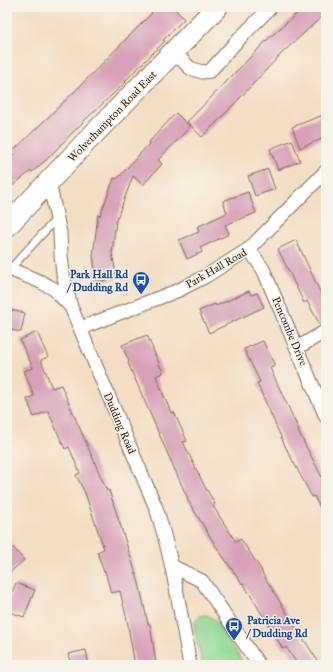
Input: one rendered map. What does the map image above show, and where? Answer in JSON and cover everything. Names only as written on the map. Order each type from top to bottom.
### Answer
[{"type":"main road","name":"Wolverhampton Road East","points":[[7,226],[217,7]]},
{"type":"street","points":[[174,52],[190,68],[202,72],[210,70],[271,7]]},
{"type":"street","name":"Park Hall Road","points":[[81,328],[179,290],[206,276],[249,248],[326,171]]},
{"type":"street","name":"Dudding Road","points":[[49,182],[60,233],[63,274],[72,307],[156,508],[164,532],[172,566],[190,665]]},
{"type":"street","name":"Pencombe Drive","points":[[249,248],[263,269],[326,416]]},
{"type":"street","points":[[8,269],[36,280],[54,290],[72,307]]},
{"type":"street","points":[[297,348],[326,331]]},
{"type":"street","points":[[172,566],[202,581],[259,665]]},
{"type":"lane","points":[[8,269],[57,217]]},
{"type":"green space","points":[[207,615],[215,620],[245,665],[203,665],[195,627],[198,618]]},
{"type":"building","points":[[146,7],[173,7],[184,19],[163,40],[165,41],[125,81],[126,82],[85,120],[46,160],[7,190],[7,160],[15,153],[13,151],[152,13]]},
{"type":"building","points":[[304,7],[326,7],[326,13],[282,53],[202,137],[187,122],[268,39]]},
{"type":"building","points":[[176,113],[190,127],[158,160],[162,164],[143,185],[133,176],[116,221],[112,253],[117,278],[97,282],[93,256],[98,215],[100,216],[114,178],[117,179]]},
{"type":"building","points":[[326,114],[326,137],[300,148],[292,127]]},
{"type":"building","points":[[292,140],[300,161],[278,170],[270,149]]},
{"type":"building","points":[[268,169],[275,189],[255,196],[248,176]]},
{"type":"building","points":[[248,192],[256,213],[225,225],[229,234],[200,248],[202,252],[187,259],[179,240],[199,232],[197,227],[227,213],[223,201]]},
{"type":"building","points":[[296,240],[323,298],[326,297],[326,323],[320,325],[307,301],[304,303],[278,249]]},
{"type":"building","points":[[249,291],[251,295],[257,293],[264,307],[209,333],[199,311],[215,304],[216,306]]},
{"type":"building","points":[[7,309],[25,313],[21,332],[7,329]]},
{"type":"building","points":[[37,332],[48,357],[41,360],[52,388],[61,385],[107,491],[109,490],[139,583],[148,624],[150,624],[156,663],[135,665],[120,591],[111,593],[105,571],[104,572],[97,552],[104,549],[85,493],[76,475],[80,473],[69,447],[65,449],[48,411],[34,417],[27,399],[34,396],[24,371],[33,368],[20,340]]},
{"type":"building","points":[[147,335],[163,373],[156,376],[171,413],[174,412],[187,441],[183,442],[215,504],[213,506],[236,542],[241,539],[320,665],[298,665],[286,647],[283,649],[243,583],[242,584],[217,548],[187,499],[128,363],[129,362],[122,345]]},
{"type":"building","points":[[263,341],[275,366],[270,368],[299,430],[298,431],[326,485],[326,519],[314,496],[312,497],[285,446],[257,383],[260,382],[244,349]]},
{"type":"building","points":[[7,540],[24,560],[7,575]]},
{"type":"building","points":[[16,583],[35,590],[24,617],[7,611],[7,606]]},
{"type":"building","points":[[86,650],[89,665],[71,665],[68,654]]},
{"type":"place","name":"Park Hall Rd / Dudding Rd","points":[[141,295]]},
{"type":"place","name":"Patricia Ave / Dudding Rd","points":[[234,641]]}]
